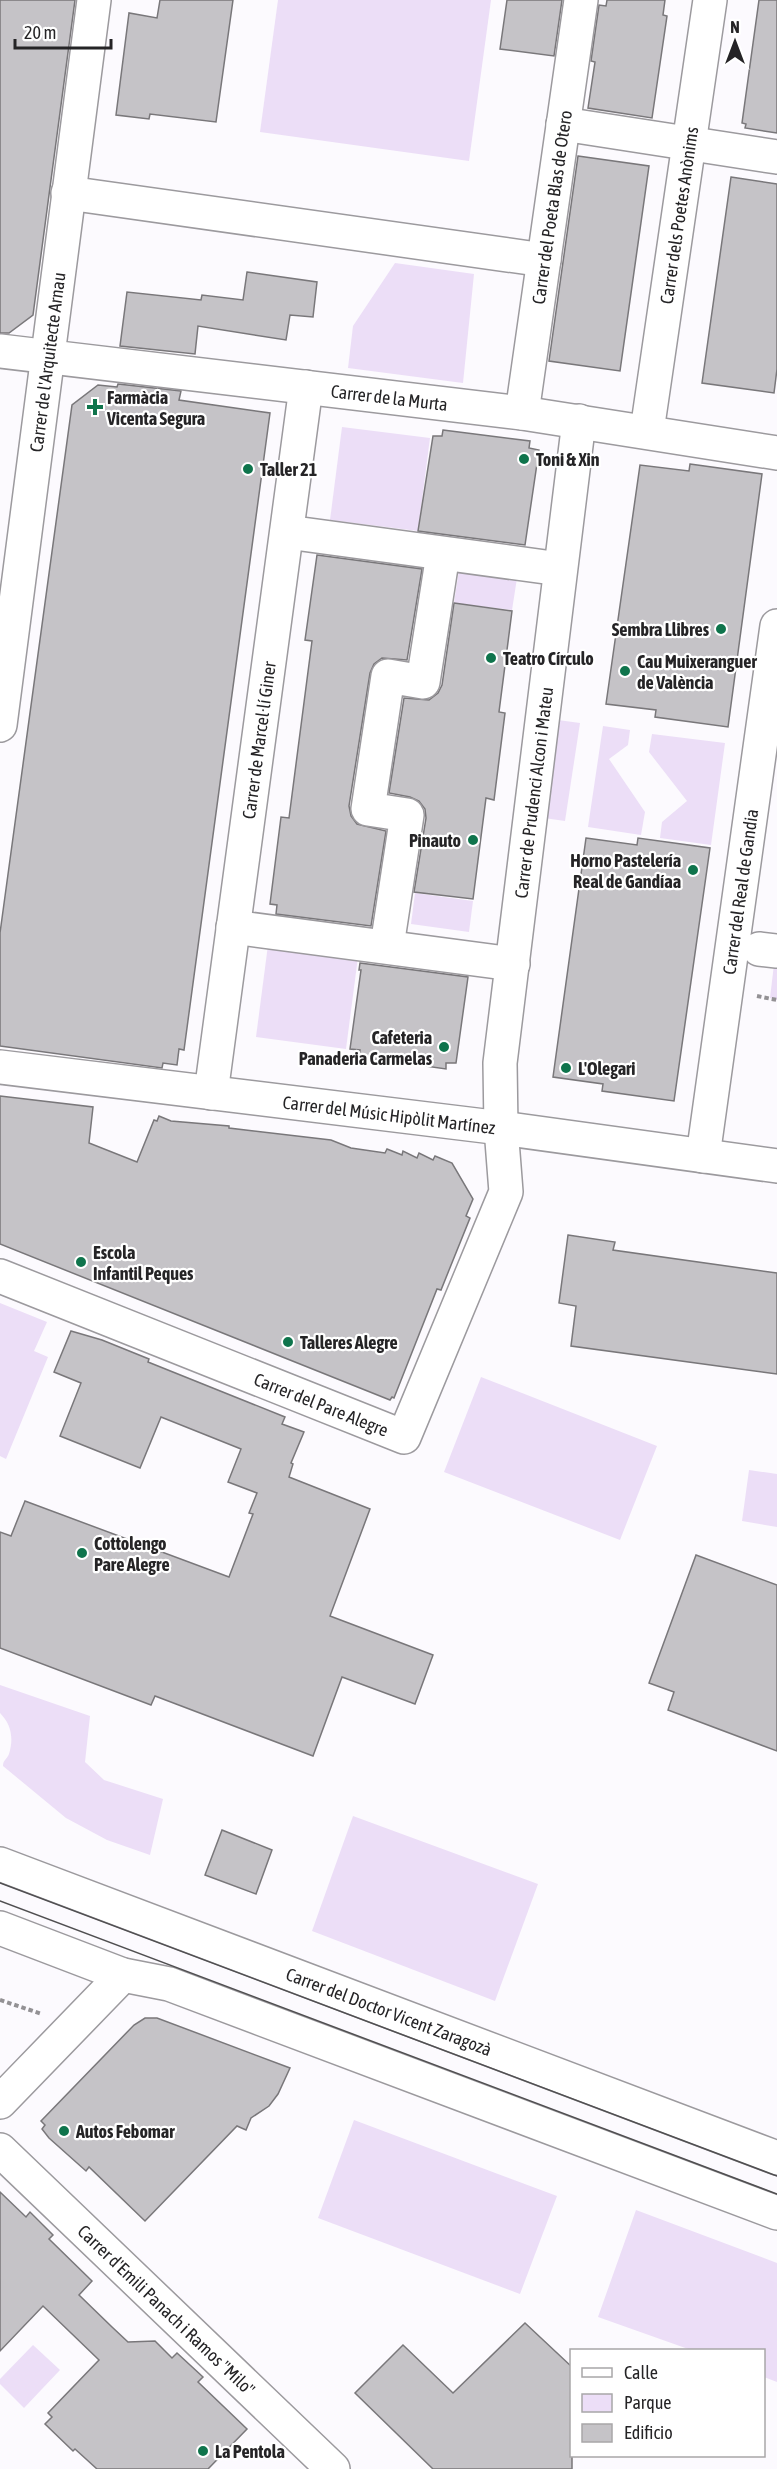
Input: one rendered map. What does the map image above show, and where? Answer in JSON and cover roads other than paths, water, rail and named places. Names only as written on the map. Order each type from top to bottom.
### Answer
[{"type":"street","name":"Carrer de l'Arquitecte Arnau","points":[[0,725],[94,0]]},
{"type":"street","name":"Carrer del Poeta Blas de Otero","points":[[522,413],[581,0]]},
{"type":"street","name":"Carrer dels Poetes Anònims","points":[[647,431],[710,0]]},
{"type":"street","points":[[563,124],[777,157]]},
{"type":"street","points":[[68,193],[544,260]]},
{"type":"street","name":"Carrer de la Murta","points":[[0,351],[522,413],[777,453]]},
{"type":"street","name":"Carrer de Marcel·lí Giner","points":[[211,1093],[306,387]]},
{"type":"street","name":"Carrer de Prudenci Alcon i Mateu","points":[[501,1128],[500,1063],[579,421]]},
{"type":"street","points":[[287,532],[560,569]]},
{"type":"street","points":[[387,946],[407,814],[368,809],[388,676],[423,682],[443,554]]},
{"type":"street","name":"Carrer del Real de Gandia","points":[[703,1156],[765,794],[777,626]]},
{"type":"street","points":[[233,927],[513,964]]},
{"type":"street","name":"Carrer del Músic Hipòlit Martínez","points":[[0,1067],[501,1128],[777,1166]]},
{"type":"street","name":"Carrer del Pare Alegre","points":[[0,1276],[404,1437],[506,1192],[501,1128]]},
{"type":"street","name":"Carrer del Doctor Vicent Zaragozà","points":[[0,1864],[777,2158]]},
{"type":"street","points":[[0,1928],[123,1975],[180,1989],[777,2213]]},
{"type":"street","points":[[0,2102],[123,1975]]},
{"type":"street","name":"Carrer d'Emili Panach i Ramos \"Milo\"","points":[[0,2150],[333,2469]]},
{"type":"tram line","points":[[0,1883],[777,2176]]},
{"type":"tram line","points":[[0,1901],[777,2194]]},
{"type":"place","name":"Farmàcia Vicenta Segura","points":[[95,407]]},
{"type":"place","name":"Toni & Xin","points":[[524,459]]},
{"type":"place","name":"Taller 21","points":[[248,469]]},
{"type":"place","name":"Sembra Llibres","points":[[721,629]]},
{"type":"place","name":"Teatro Círculo","points":[[491,658]]},
{"type":"place","name":"Cau Muixeranguer de València","points":[[625,671]]},
{"type":"place","name":"Pinauto","points":[[473,840]]},
{"type":"place","name":"Horno Pastelería Real de Gandíaa","points":[[693,870]]},
{"type":"place","name":"Cafeteria Panaderia Carmelas","points":[[444,1047]]},
{"type":"place","name":"L'Olegari","points":[[566,1068]]},
{"type":"place","name":"Escola Infantil Peques","points":[[81,1262]]},
{"type":"place","name":"Talleres Alegre","points":[[288,1342]]},
{"type":"place","name":"Cottolengo Pare Alegre","points":[[82,1553]]},
{"type":"place","name":"Autos Febomar","points":[[64,2131]]},
{"type":"place","name":"La Pentola","points":[[203,2451]]}]
